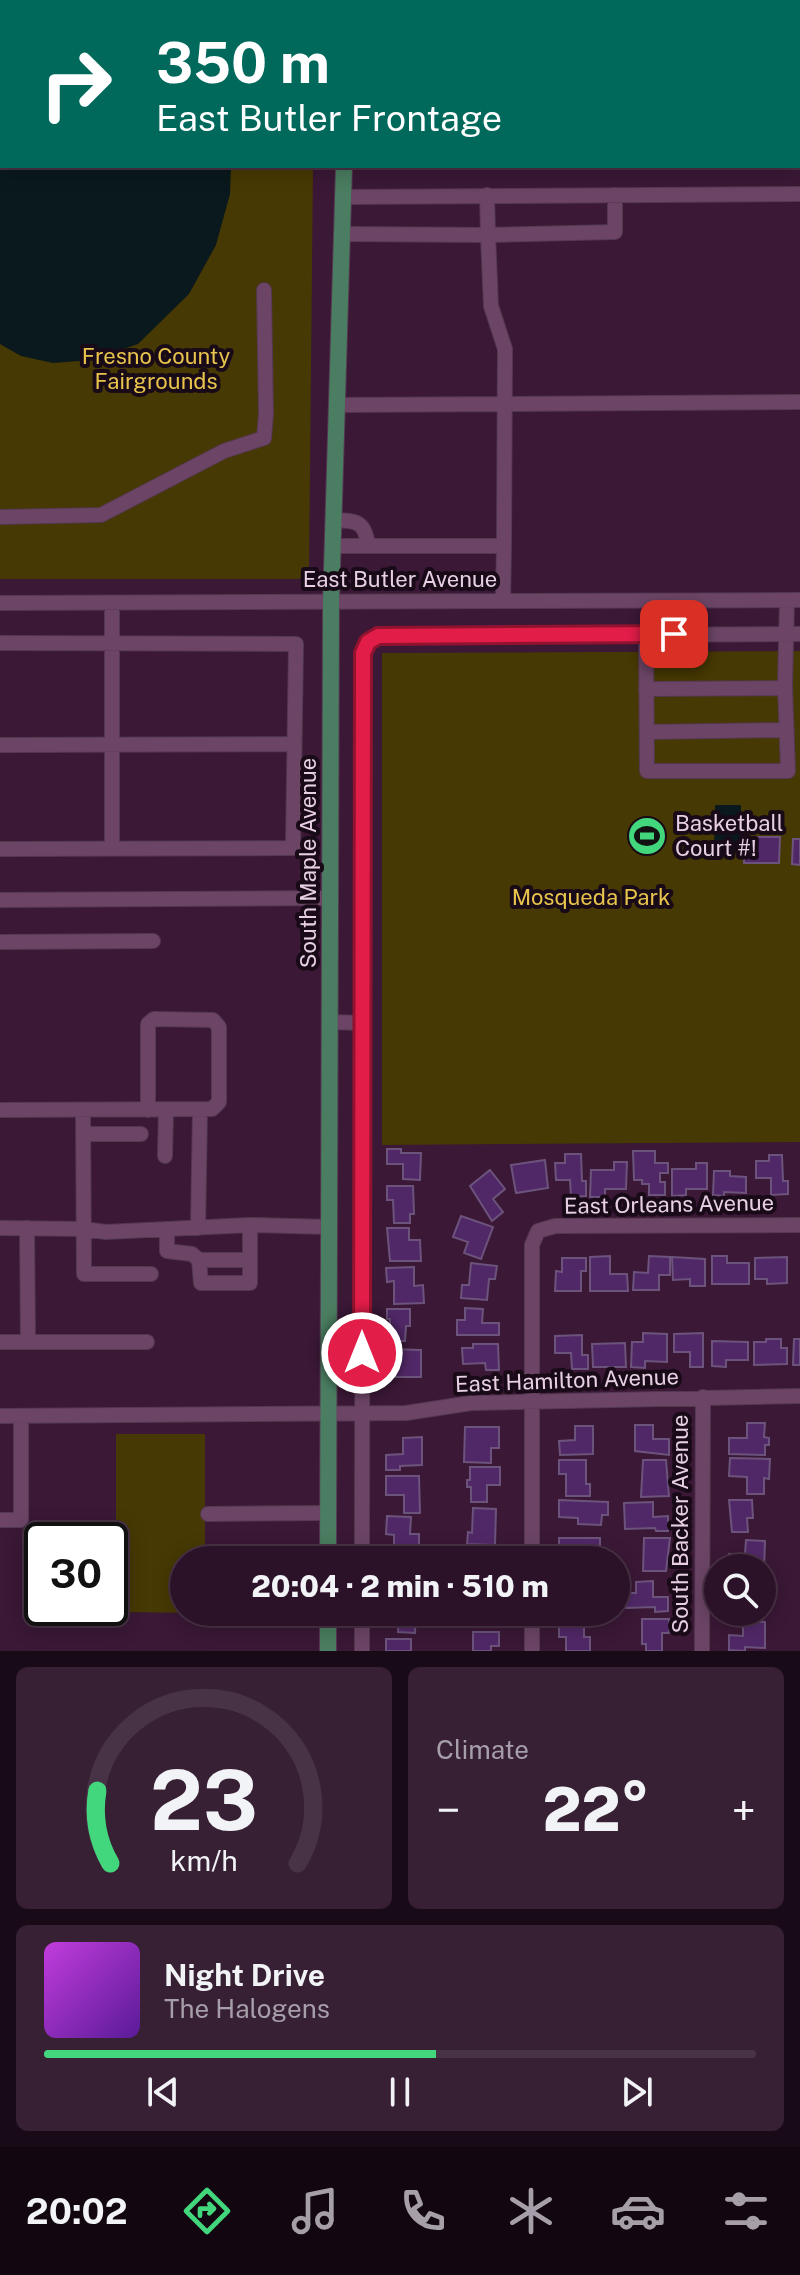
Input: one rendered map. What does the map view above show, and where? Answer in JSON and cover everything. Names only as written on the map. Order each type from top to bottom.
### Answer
[{"type":"main road","name":"South Maple Avenue","points":[[328,1546],[331,602],[344,168]]},
{"type":"main road","points":[[328,1626],[328,1651]]},
{"type":"street","points":[[344,197],[800,194]]},
{"type":"street","points":[[487,195],[491,306],[505,349],[503,601]]},
{"type":"street","points":[[343,234],[615,232],[615,195]]},
{"type":"street","points":[[0,517],[101,515],[224,451],[264,438],[264,290]]},
{"type":"street","points":[[339,405],[800,402]]},
{"type":"street","points":[[334,520],[360,523],[368,546]]},
{"type":"street","points":[[334,546],[504,546]]},
{"type":"street","points":[[646,634],[647,771],[788,771],[787,730],[794,600]]},
{"type":"street","name":"East Butler Avenue","points":[[0,603],[794,600]]},
{"type":"street","points":[[112,603],[112,849]]},
{"type":"street","points":[[362,1546],[363,653],[368,642],[378,636],[794,634]]},
{"type":"street","points":[[0,643],[296,644],[293,848],[0,849]]},
{"type":"street","points":[[646,689],[790,686]]},
{"type":"street","points":[[647,732],[787,730]]},
{"type":"street","points":[[0,745],[294,744]]},
{"type":"street","points":[[0,900],[330,898]]},
{"type":"street","points":[[0,942],[153,941]]},
{"type":"street","points":[[0,1110],[148,1110],[166,1110],[200,1110],[212,1109],[219,1102],[219,1027],[213,1020],[154,1019],[148,1024],[148,1110]]},
{"type":"street","points":[[330,1022],[363,1023]]},
{"type":"street","points":[[83,1110],[84,1274],[151,1274]]},
{"type":"street","points":[[165,1156],[166,1110]]},
{"type":"street","points":[[198,1228],[200,1110]]},
{"type":"street","points":[[83,1134],[141,1134]]},
{"type":"street","points":[[199,1260],[201,1283],[250,1283],[250,1225]]},
{"type":"street","points":[[0,1228],[106,1232],[250,1225],[329,1227]]},
{"type":"street","name":"East Orleans Avenue","points":[[532,1400],[532,1245],[538,1231],[555,1226],[800,1225]]},
{"type":"street","points":[[27,1228],[28,1340]]},
{"type":"street","points":[[167,1230],[167,1251],[192,1254],[199,1260],[250,1260]]},
{"type":"street","points":[[0,1342],[147,1342]]},
{"type":"street","name":"East Hamilton Avenue","points":[[0,1416],[406,1413],[471,1403],[532,1400],[800,1396]]},
{"type":"street","name":"South Backer Avenue","points":[[702,1651],[703,1397]]},
{"type":"street","points":[[532,1400],[532,1546]]},
{"type":"street","points":[[0,1520],[21,1520],[21,1416]]},
{"type":"street","points":[[208,1514],[328,1513]]},
{"type":"street","points":[[362,1626],[362,1651]]},
{"type":"street","points":[[532,1626],[532,1651]]},
{"type":"green space","name":"Fresno County Fairgrounds","points":[[0,168],[313,168],[309,571],[299,579],[0,579]]},
{"type":"green space","name":"Mosqueda Park","points":[[800,651],[800,1142],[382,1145],[382,653]]},
{"type":"green space","points":[[116,1434],[205,1434],[205,1546],[170,1546],[170,1613],[128,1612],[128,1522],[116,1522]]},
{"type":"shaded area","points":[[0,168],[231,168],[230,194],[216,245],[189,294],[138,344],[92,360],[53,363],[21,356],[0,344]]},
{"type":"shaded area","points":[[715,805],[741,805],[741,852],[714,852]]},
{"type":"building","points":[[745,837],[780,837],[779,863],[744,863]]},
{"type":"building","points":[[793,839],[800,839],[800,865],[792,864]]},
{"type":"building","points":[[387,1149],[421,1153],[420,1180],[403,1179],[403,1164],[387,1164]]},
{"type":"building","points":[[633,1151],[655,1151],[655,1163],[668,1163],[668,1173],[660,1173],[660,1182],[665,1182],[665,1195],[649,1195],[649,1184],[634,1180]]},
{"type":"building","points":[[565,1154],[581,1154],[586,1196],[571,1197],[570,1180],[556,1180],[555,1163],[565,1163]]},
{"type":"building","points":[[769,1155],[782,1155],[783,1181],[788,1181],[788,1194],[771,1195],[771,1178],[756,1178],[756,1161],[769,1161]]},
{"type":"building","points":[[545,1160],[548,1188],[516,1193],[511,1165]]},
{"type":"building","points":[[614,1162],[627,1162],[626,1189],[605,1189],[605,1197],[590,1197],[591,1170],[614,1170]]},
{"type":"building","points":[[696,1163],[707,1163],[707,1189],[686,1189],[686,1195],[672,1196],[672,1169],[696,1169]]},
{"type":"building","points":[[490,1170],[505,1189],[493,1199],[503,1212],[492,1221],[470,1186]]},
{"type":"building","points":[[714,1171],[730,1171],[730,1176],[746,1177],[746,1193],[713,1195]]},
{"type":"building","points":[[387,1186],[413,1186],[414,1214],[410,1214],[410,1223],[394,1223],[393,1200],[387,1200]]},
{"type":"building","points":[[461,1216],[493,1227],[481,1259],[464,1253],[468,1242],[453,1237]]},
{"type":"building","points":[[387,1228],[409,1228],[409,1240],[420,1240],[421,1261],[390,1261]]},
{"type":"building","points":[[610,1256],[610,1274],[627,1274],[628,1291],[590,1291],[590,1257]]},
{"type":"building","points":[[649,1256],[670,1257],[670,1275],[659,1275],[659,1290],[633,1290],[634,1272],[648,1273]]},
{"type":"building","points":[[712,1256],[727,1256],[727,1263],[749,1263],[749,1284],[712,1284]]},
{"type":"building","points":[[672,1257],[705,1259],[705,1286],[690,1286],[690,1279],[673,1280]]},
{"type":"building","points":[[787,1257],[787,1283],[767,1284],[767,1279],[755,1279],[755,1258]]},
{"type":"building","points":[[562,1258],[586,1258],[586,1271],[581,1271],[581,1291],[555,1291],[556,1271],[562,1272]]},
{"type":"building","points":[[471,1263],[497,1266],[495,1279],[489,1279],[487,1300],[461,1298],[462,1285],[469,1285]]},
{"type":"building","points":[[414,1267],[414,1286],[423,1285],[424,1303],[394,1304],[394,1281],[387,1282],[386,1268]]},
{"type":"building","points":[[465,1308],[483,1309],[482,1323],[499,1323],[499,1335],[457,1335],[457,1320],[465,1320]]},
{"type":"building","points":[[387,1309],[410,1309],[410,1326],[406,1326],[405,1341],[390,1341]]},
{"type":"building","points":[[643,1333],[667,1334],[667,1362],[645,1361],[645,1368],[631,1367],[632,1342],[643,1342]]},
{"type":"building","points":[[703,1333],[703,1367],[690,1367],[690,1352],[674,1352],[674,1334]]},
{"type":"building","points":[[582,1335],[582,1355],[588,1355],[588,1369],[572,1369],[571,1353],[555,1353],[555,1336]]},
{"type":"building","points":[[766,1339],[781,1339],[781,1348],[787,1348],[787,1364],[754,1365],[754,1342],[766,1342]]},
{"type":"building","points":[[794,1339],[800,1339],[800,1365],[793,1365]]},
{"type":"building","points":[[712,1341],[748,1342],[748,1360],[726,1360],[726,1367],[712,1366]]},
{"type":"building","points":[[625,1343],[626,1367],[593,1367],[592,1344]]},
{"type":"building","points":[[473,1344],[498,1344],[499,1370],[486,1370],[485,1363],[463,1364],[462,1348],[473,1348]]},
{"type":"building","points":[[388,1349],[421,1350],[421,1377],[387,1377]]},
{"type":"building","points":[[747,1423],[765,1423],[764,1437],[769,1438],[769,1445],[765,1445],[765,1455],[729,1454],[729,1438],[747,1438]]},
{"type":"building","points":[[635,1425],[653,1425],[653,1439],[669,1439],[669,1455],[635,1451]]},
{"type":"building","points":[[575,1426],[593,1426],[593,1454],[560,1455],[559,1441],[575,1440]]},
{"type":"building","points":[[465,1427],[499,1427],[499,1448],[491,1448],[491,1463],[464,1462]]},
{"type":"building","points":[[422,1437],[422,1465],[386,1470],[386,1455],[403,1454],[403,1438]]},
{"type":"building","points":[[730,1458],[770,1459],[769,1479],[764,1478],[764,1494],[747,1494],[747,1477],[729,1476]]},
{"type":"building","points":[[559,1460],[586,1460],[586,1484],[590,1484],[590,1496],[566,1496],[566,1474],[559,1474]]},
{"type":"building","points":[[643,1460],[666,1460],[669,1496],[641,1497]]},
{"type":"building","points":[[470,1467],[500,1467],[500,1485],[487,1485],[487,1502],[471,1502],[471,1487],[467,1487]]},
{"type":"building","points":[[386,1476],[419,1476],[420,1513],[404,1513],[404,1495],[386,1495]]},
{"type":"building","points":[[559,1500],[608,1502],[608,1515],[602,1515],[601,1525],[578,1524],[578,1518],[559,1517]]},
{"type":"building","points":[[729,1500],[752,1500],[753,1518],[747,1518],[748,1532],[732,1532]]},
{"type":"building","points":[[653,1502],[653,1517],[668,1516],[668,1531],[625,1529],[624,1503]]},
{"type":"building","points":[[473,1508],[496,1509],[495,1545],[467,1544],[468,1532],[472,1533]]},
{"type":"building","points":[[387,1516],[411,1517],[410,1534],[419,1534],[419,1546],[394,1546],[394,1535],[386,1534]]},
{"type":"building","points":[[559,1538],[600,1538],[600,1546],[559,1546]]},
{"type":"building","points":[[644,1538],[670,1538],[666,1571],[643,1571]]},
{"type":"building","points":[[746,1540],[765,1541],[765,1554],[745,1554]]},
{"type":"building","points":[[653,1581],[653,1597],[668,1597],[668,1611],[655,1612],[655,1607],[630,1608],[630,1593],[636,1593],[636,1582]]},
{"type":"building","points":[[642,1619],[669,1619],[669,1633],[662,1633],[662,1651],[646,1651],[646,1644],[642,1644]]},
{"type":"building","points":[[398,1626],[415,1626],[415,1633],[398,1632]]},
{"type":"building","points":[[559,1626],[584,1626],[584,1637],[590,1637],[590,1651],[566,1651],[566,1637],[559,1637]]},
{"type":"building","points":[[743,1626],[765,1626],[765,1648],[729,1650],[729,1635],[743,1636]]},
{"type":"building","points":[[473,1632],[499,1632],[499,1646],[491,1646],[491,1651],[473,1651]]},
{"type":"building","points":[[386,1639],[411,1639],[411,1651],[386,1651]]},
{"type":"place","name":"Basketball Court #!","points":[[647,836]]},
{"type":"route","points":[[362,1353],[363,653],[368,642],[378,636],[674,634]]}]
